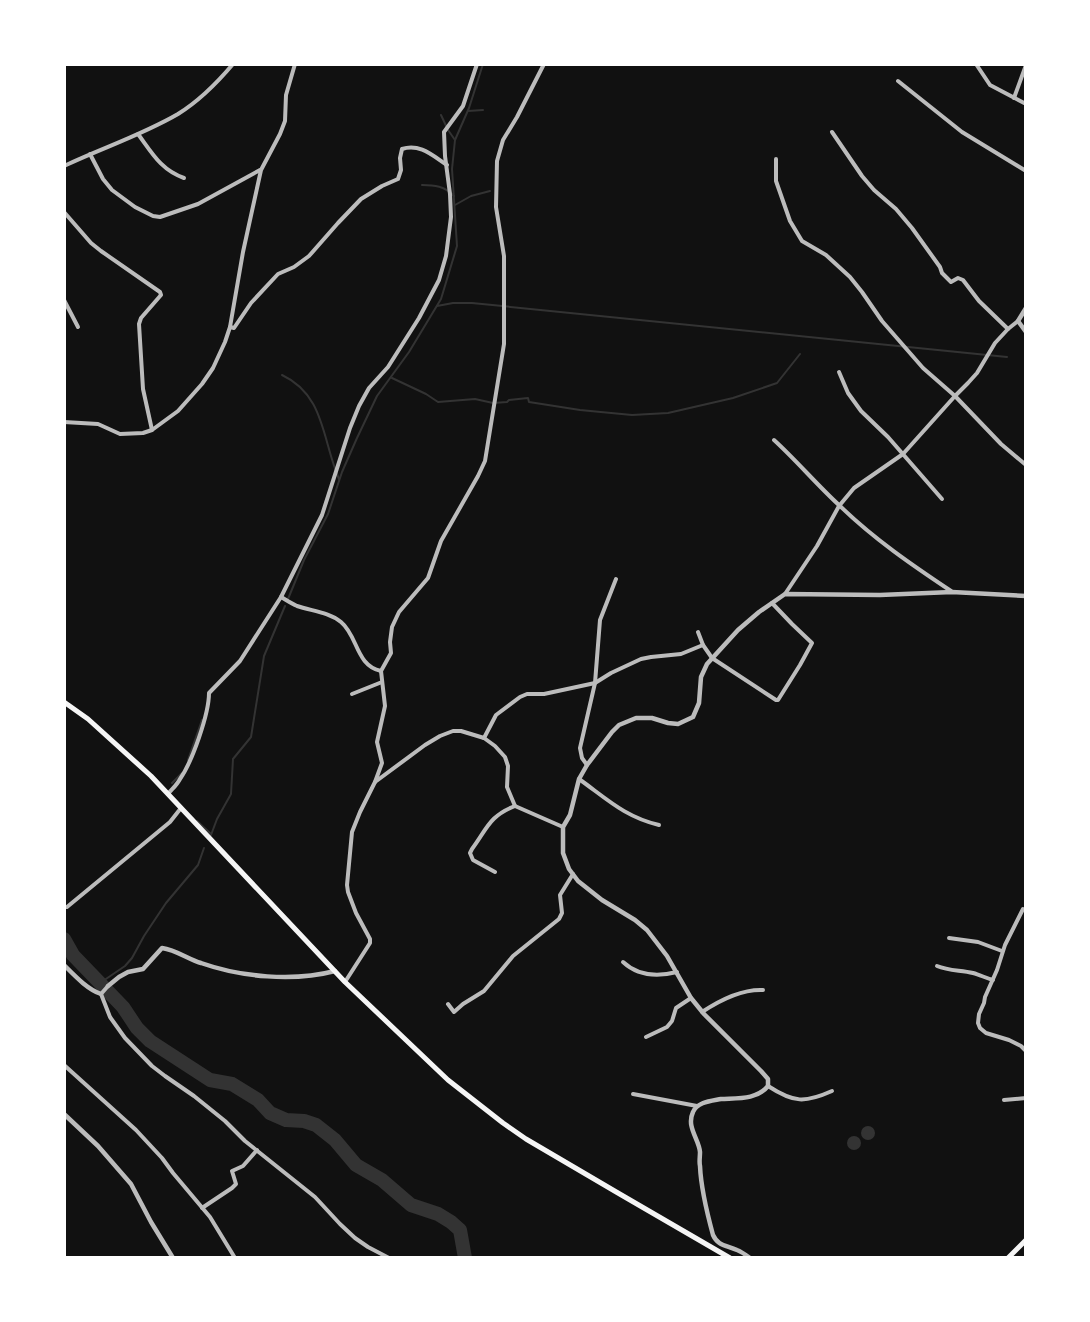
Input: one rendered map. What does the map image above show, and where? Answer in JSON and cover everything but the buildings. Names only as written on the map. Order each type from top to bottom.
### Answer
[{"type":"main road","points":[[64,702],[96,726],[151,776],[345,982],[448,1080],[526,1139],[730,1257]]},
{"type":"main road","points":[[1008,1257],[1026,1240]]},
{"type":"street","points":[[64,166],[169,119],[200,98],[233,64]]},
{"type":"street","points":[[64,422],[98,424],[120,434],[143,433],[152,430],[178,411],[213,368],[231,327],[241,263],[261,170],[285,121],[286,95],[295,64]]},
{"type":"street","points":[[168,794],[188,765],[205,719],[209,693],[240,662],[281,597],[322,515],[359,406],[369,388],[388,367],[419,318],[439,280],[447,249],[451,217],[444,132],[462,106],[477,64]]},
{"type":"street","points":[[345,982],[370,943],[356,913],[347,885],[352,832],[382,763],[377,742],[385,705],[381,671],[391,653],[390,642],[399,612],[428,578],[441,541],[485,461],[504,344],[504,256],[496,207],[497,161],[503,140],[544,64]]},
{"type":"street","points":[[976,64],[990,85],[1026,104]]},
{"type":"street","points":[[1014,98],[1026,65]]},
{"type":"street","points":[[898,81],[962,132],[1026,171]]},
{"type":"street","points":[[832,132],[862,176],[912,228],[942,273],[951,282],[960,278],[963,280],[979,301],[1008,329]]},
{"type":"street","points":[[138,134],[163,167],[184,178]]},
{"type":"street","points":[[231,327],[234,328],[251,303],[272,279],[309,256],[361,200],[398,178],[401,170],[402,149],[420,148],[447,165]]},
{"type":"street","points":[[90,154],[103,179],[112,190],[135,207],[160,217],[198,204],[261,170]]},
{"type":"street","points":[[776,159],[776,181],[790,221],[802,241],[826,255],[850,277],[882,321],[923,368],[955,396],[1000,444],[1026,465]]},
{"type":"street","points":[[64,212],[101,252],[160,292],[161,295],[141,318],[140,324],[143,389],[152,430]]},
{"type":"street","points":[[64,300],[78,327]]},
{"type":"street","points":[[750,1257],[716,1242],[701,1180],[700,1150],[691,1127],[693,1112],[698,1106],[708,1101],[750,1097],[763,1093],[768,1086],[768,1079],[702,1012],[691,998],[667,956],[647,930],[578,881],[569,869],[563,853],[563,827],[570,815],[579,779],[607,737],[619,725],[636,718],[656,718],[678,724],[693,717],[699,704],[701,676],[712,658],[738,630],[785,594],[817,546],[839,506],[854,488],[903,453],[977,373],[995,343],[1018,321],[1026,308]]},
{"type":"street","points":[[1018,321],[1026,332]]},
{"type":"street","points":[[839,372],[848,393],[861,411],[888,436],[942,499]]},
{"type":"street","points":[[774,440],[839,506],[882,544],[952,592]]},
{"type":"street","points":[[587,765],[582,758],[580,748],[595,683],[598,627],[616,579]]},
{"type":"street","points":[[785,594],[870,595],[952,592],[1026,596]]},
{"type":"street","points":[[281,597],[296,606],[332,616],[341,622],[351,634],[363,658],[373,669],[381,671]]},
{"type":"street","points":[[698,632],[712,658],[776,700],[780,698],[812,643],[772,603]]},
{"type":"street","points":[[484,738],[496,715],[527,694],[544,694],[595,683],[641,659],[681,654],[703,645]]},
{"type":"street","points":[[352,694],[382,682]]},
{"type":"street","points":[[375,783],[425,745],[440,736],[461,730],[484,738],[503,754],[507,761],[507,787],[515,806],[563,827]]},
{"type":"street","points":[[579,779],[612,805],[640,820],[659,825]]},
{"type":"street","points":[[495,872],[474,860],[470,853],[491,820],[515,806]]},
{"type":"street","points":[[67,907],[170,822],[181,808]]},
{"type":"street","points":[[448,1004],[454,1012],[484,991],[513,956],[558,919],[562,913],[560,895],[573,874]]},
{"type":"street","points":[[1023,909],[1002,951],[979,1014],[978,1023],[986,1033],[1021,1046],[1026,1051]]},
{"type":"street","points":[[949,938],[978,942],[1002,951]]},
{"type":"street","points":[[101,994],[119,977],[142,969],[162,948],[209,965],[263,976],[303,977],[335,971]]},
{"type":"street","points":[[623,962],[646,975],[656,976],[677,972]]},
{"type":"street","points":[[64,965],[94,991],[101,994],[110,1017],[125,1038],[152,1066],[210,1108],[256,1150],[315,1197],[340,1224],[368,1248],[389,1257]]},
{"type":"street","points":[[937,966],[974,973],[993,980]]},
{"type":"street","points":[[702,1012],[729,997],[748,991],[763,990]]},
{"type":"street","points":[[646,1037],[667,1026],[672,1021],[676,1008],[691,998]]},
{"type":"street","points":[[64,1065],[136,1130],[162,1158],[210,1217],[235,1257]]},
{"type":"street","points":[[768,1086],[798,1101],[832,1092]]},
{"type":"street","points":[[633,1094],[698,1106]]},
{"type":"street","points":[[1004,1100],[1026,1098]]},
{"type":"street","points":[[64,1114],[98,1146],[131,1184],[173,1257]]},
{"type":"street","points":[[202,1208],[236,1184],[232,1171],[243,1166],[256,1150]]},
{"type":"shaded area","points":[[868,1126],[873,1128],[875,1133],[873,1138],[868,1140],[863,1138],[861,1133],[863,1128]]},
{"type":"shaded area","points":[[854,1136],[859,1138],[861,1143],[859,1148],[854,1150],[849,1148],[847,1143],[849,1138]]},
{"type":"waterway","points":[[288,599],[304,560],[328,514],[342,472],[377,396],[409,352],[441,299],[457,246],[452,169],[455,140],[469,108],[483,64]]},
{"type":"waterway","points":[[468,111],[483,110]]},
{"type":"waterway","points":[[441,115],[455,140]]},
{"type":"waterway","points":[[422,185],[439,187],[454,196]]},
{"type":"waterway","points":[[455,205],[471,196],[490,191]]},
{"type":"waterway","points":[[437,306],[472,303],[1007,357]]},
{"type":"waterway","points":[[392,378],[438,402],[475,399],[493,403],[528,398],[529,402],[580,410],[632,415],[668,413],[733,398],[777,383],[800,354]]},
{"type":"waterway","points":[[282,375],[307,394],[314,406],[339,479]]},
{"type":"waterway","points":[[211,835],[231,794],[233,759],[251,737],[264,656],[285,606]]},
{"type":"waterway","points":[[188,760],[202,720]]},
{"type":"waterway","points":[[172,783],[182,773]]},
{"type":"waterway","points":[[197,821],[210,833]]},
{"type":"waterway","points":[[100,983],[125,966],[132,958],[166,903],[198,865],[204,848]]},
{"type":"waterway","points":[[64,939],[73,955],[123,1007],[137,1028],[150,1041],[210,1080],[232,1084],[258,1100],[270,1113],[286,1120],[304,1121],[316,1125],[335,1140],[356,1165],[382,1180],[411,1205],[438,1214],[460,1230],[465,1258]]}]
